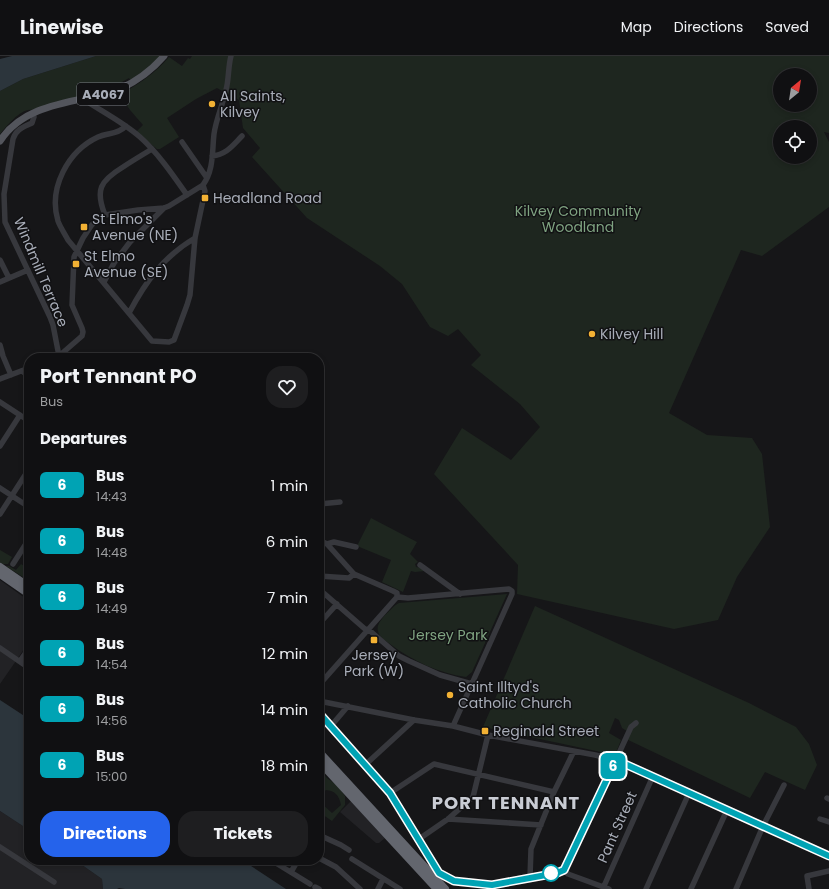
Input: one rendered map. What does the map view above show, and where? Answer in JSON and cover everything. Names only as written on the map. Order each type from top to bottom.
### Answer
[{"type":"highway","points":[[0,567],[24,584]]},
{"type":"highway","points":[[0,574],[24,591]]},
{"type":"highway","points":[[324,757],[445,889]]},
{"type":"highway","points":[[324,766],[437,889]]},
{"type":"main road","name":"A4067","points":[[0,141],[12,126],[32,112],[120,89],[145,74],[164,56]]},
{"type":"street","points":[[126,126],[123,130],[98,137],[78,150],[68,162],[59,182],[55,198],[58,222],[68,240],[150,339],[169,342],[174,340],[190,295],[195,238],[205,181],[211,167],[214,133],[221,104],[227,89],[228,70],[231,56]]},
{"type":"street","points":[[82,99],[126,126],[140,137],[152,149],[187,195]]},
{"type":"street","name":"Windmill Terrace","points":[[32,112],[34,116],[32,124],[20,129],[15,133],[13,138],[4,194],[5,222],[53,325],[57,353]]},
{"type":"street","points":[[212,156],[220,155],[226,152],[242,136]]},
{"type":"street","points":[[182,142],[205,181]]},
{"type":"street","points":[[105,215],[100,203],[100,192],[103,183],[110,175],[152,149]]},
{"type":"street","points":[[104,282],[114,263],[130,242],[164,208],[187,195],[205,181]]},
{"type":"street","points":[[63,353],[82,336],[83,332],[72,305],[74,257],[83,238],[91,226],[97,219],[105,215],[164,208]]},
{"type":"street","points":[[129,313],[150,277],[160,265],[172,253],[195,238]]},
{"type":"street","points":[[0,260],[9,278]]},
{"type":"street","points":[[0,282],[28,270]]},
{"type":"street","points":[[0,345],[2,356],[11,375]]},
{"type":"street","points":[[0,379],[22,371]]},
{"type":"street","points":[[0,402],[24,417]]},
{"type":"street","points":[[0,446],[20,415]]},
{"type":"street","points":[[0,514],[24,477]]},
{"type":"street","points":[[0,488],[24,504]]},
{"type":"street","points":[[324,504],[340,502]]},
{"type":"street","points":[[324,542],[354,574],[397,593],[397,597]]},
{"type":"street","points":[[327,544],[334,542],[356,547]]},
{"type":"street","points":[[13,564],[24,547]]},
{"type":"street","points":[[420,565],[460,594]]},
{"type":"street","points":[[324,576],[349,578],[354,574]]},
{"type":"street","points":[[397,597],[408,598],[512,591],[512,594],[453,726]]},
{"type":"street","points":[[324,593],[399,656],[440,675],[472,684]]},
{"type":"street","points":[[324,680],[397,597]]},
{"type":"street","points":[[324,618],[337,604]]},
{"type":"street","points":[[0,648],[24,664]]},
{"type":"street","points":[[20,661],[24,655]]},
{"type":"street","points":[[324,702],[414,720],[453,726],[488,735],[616,760],[829,856]]},
{"type":"street","points":[[331,726],[348,706]]},
{"type":"street","points":[[324,718],[390,793],[439,873],[454,881],[492,885],[557,873],[564,870],[631,727],[636,723]]},
{"type":"street","points":[[365,764],[414,720]]},
{"type":"street","points":[[419,839],[448,819],[473,797],[488,735]]},
{"type":"street","points":[[530,877],[531,849],[554,792],[574,751]]},
{"type":"street","points":[[390,793],[434,764],[554,792]]},
{"type":"street","name":"Pant Street","points":[[606,888],[653,776]]},
{"type":"street","points":[[736,889],[763,826],[784,785]]},
{"type":"street","points":[[646,889],[689,793]]},
{"type":"street","points":[[691,889],[727,810]]},
{"type":"street","points":[[448,819],[541,824]]},
{"type":"street","points":[[820,819],[829,822]]},
{"type":"street","points":[[324,839],[341,845],[349,850]]},
{"type":"street","points":[[1,849],[24,863]]},
{"type":"street","points":[[352,859],[400,889]]},
{"type":"street","points":[[324,861],[336,867],[360,889]]},
{"type":"street","points":[[27,865],[54,882]]},
{"type":"street","points":[[279,865],[315,887]]},
{"type":"street","points":[[291,872],[295,865]]},
{"type":"street","points":[[564,870],[568,874],[606,888]]},
{"type":"street","points":[[809,889],[807,876],[829,871]]},
{"type":"street","points":[[378,889],[383,879]]},
{"type":"shaded area","points":[[12,56],[96,56],[23,79],[0,91],[0,59]]},
{"type":"shaded area","points":[[0,580],[24,597],[24,649],[0,684]]},
{"type":"shaded area","points":[[0,700],[24,716],[24,827],[0,811]]},
{"type":"shaded area","points":[[351,801],[385,838],[379,843],[376,843],[340,812]]},
{"type":"shaded area","points":[[0,811],[24,827],[24,865],[82,865],[102,879],[103,889],[0,889]]},
{"type":"shaded area","points":[[82,865],[250,865],[286,889],[103,889],[102,879]]},
{"type":"green space","points":[[96,56],[161,56],[144,73],[120,83],[121,86],[23,112],[14,118],[0,134],[0,91],[23,79]]},
{"type":"green space","name":"Kilvey Community Woodland","points":[[192,56],[829,56],[829,133],[824,132],[829,142],[829,207],[762,256],[741,250],[669,413],[707,435],[752,438],[762,454],[770,527],[737,577],[718,620],[674,629],[517,594],[518,565],[434,474],[462,428],[511,460],[540,427],[520,404],[471,365],[481,355],[458,329],[448,336],[430,327],[402,284],[380,266],[307,218],[252,157],[260,148],[243,128],[239,100],[217,88],[196,99],[167,118],[179,137],[160,149],[157,149],[136,132],[143,125],[120,95],[152,74],[169,57],[182,66],[188,58],[190,59]]},
{"type":"green space","points":[[371,518],[417,542],[410,554],[418,562],[415,564],[416,567],[422,568],[425,571],[411,571],[403,592],[382,582],[391,560],[357,546]]},
{"type":"green space","points":[[0,550],[12,557],[8,564],[0,563]]},
{"type":"green space","points":[[21,564],[24,566],[24,578],[6,566],[16,570]]},
{"type":"green space","name":"Jersey Park","points":[[507,594],[472,672],[466,677],[446,673],[417,661],[385,640],[378,631],[382,618],[399,603]]},
{"type":"green space","points":[[535,606],[749,703],[796,727],[809,744],[817,765],[805,790],[765,772],[750,798],[624,738],[627,731],[622,728],[619,720],[615,718],[609,733],[621,740],[615,755],[483,727]]},
{"type":"green space","points":[[324,775],[338,786],[345,796],[345,805],[332,821],[324,815],[324,806],[332,813],[341,805],[336,794],[326,790],[324,792]]},
{"type":"bus line","name":"6","points":[[324,719],[390,793],[439,873],[454,881],[492,885],[557,873],[564,870],[616,760],[829,856]]},
{"type":"place","name":"All Saints, Kilvey","points":[[212,104]]},
{"type":"place","name":"Headland Road","points":[[205,198]]},
{"type":"place","name":"St Elmo's Avenue (NE)","points":[[84,227]]},
{"type":"place","name":"St Elmo Avenue (SE)","points":[[76,264]]},
{"type":"place","name":"Kilvey Hill","points":[[592,334]]},
{"type":"place","name":"Jersey Park (W)","points":[[374,640]]},
{"type":"place","name":"Saint Illtyd's Catholic Church","points":[[450,695]]},
{"type":"place","name":"Reginald Street","points":[[485,731]]},
{"type":"district","name":"PORT TENNANT","points":[[506,803]]}]
